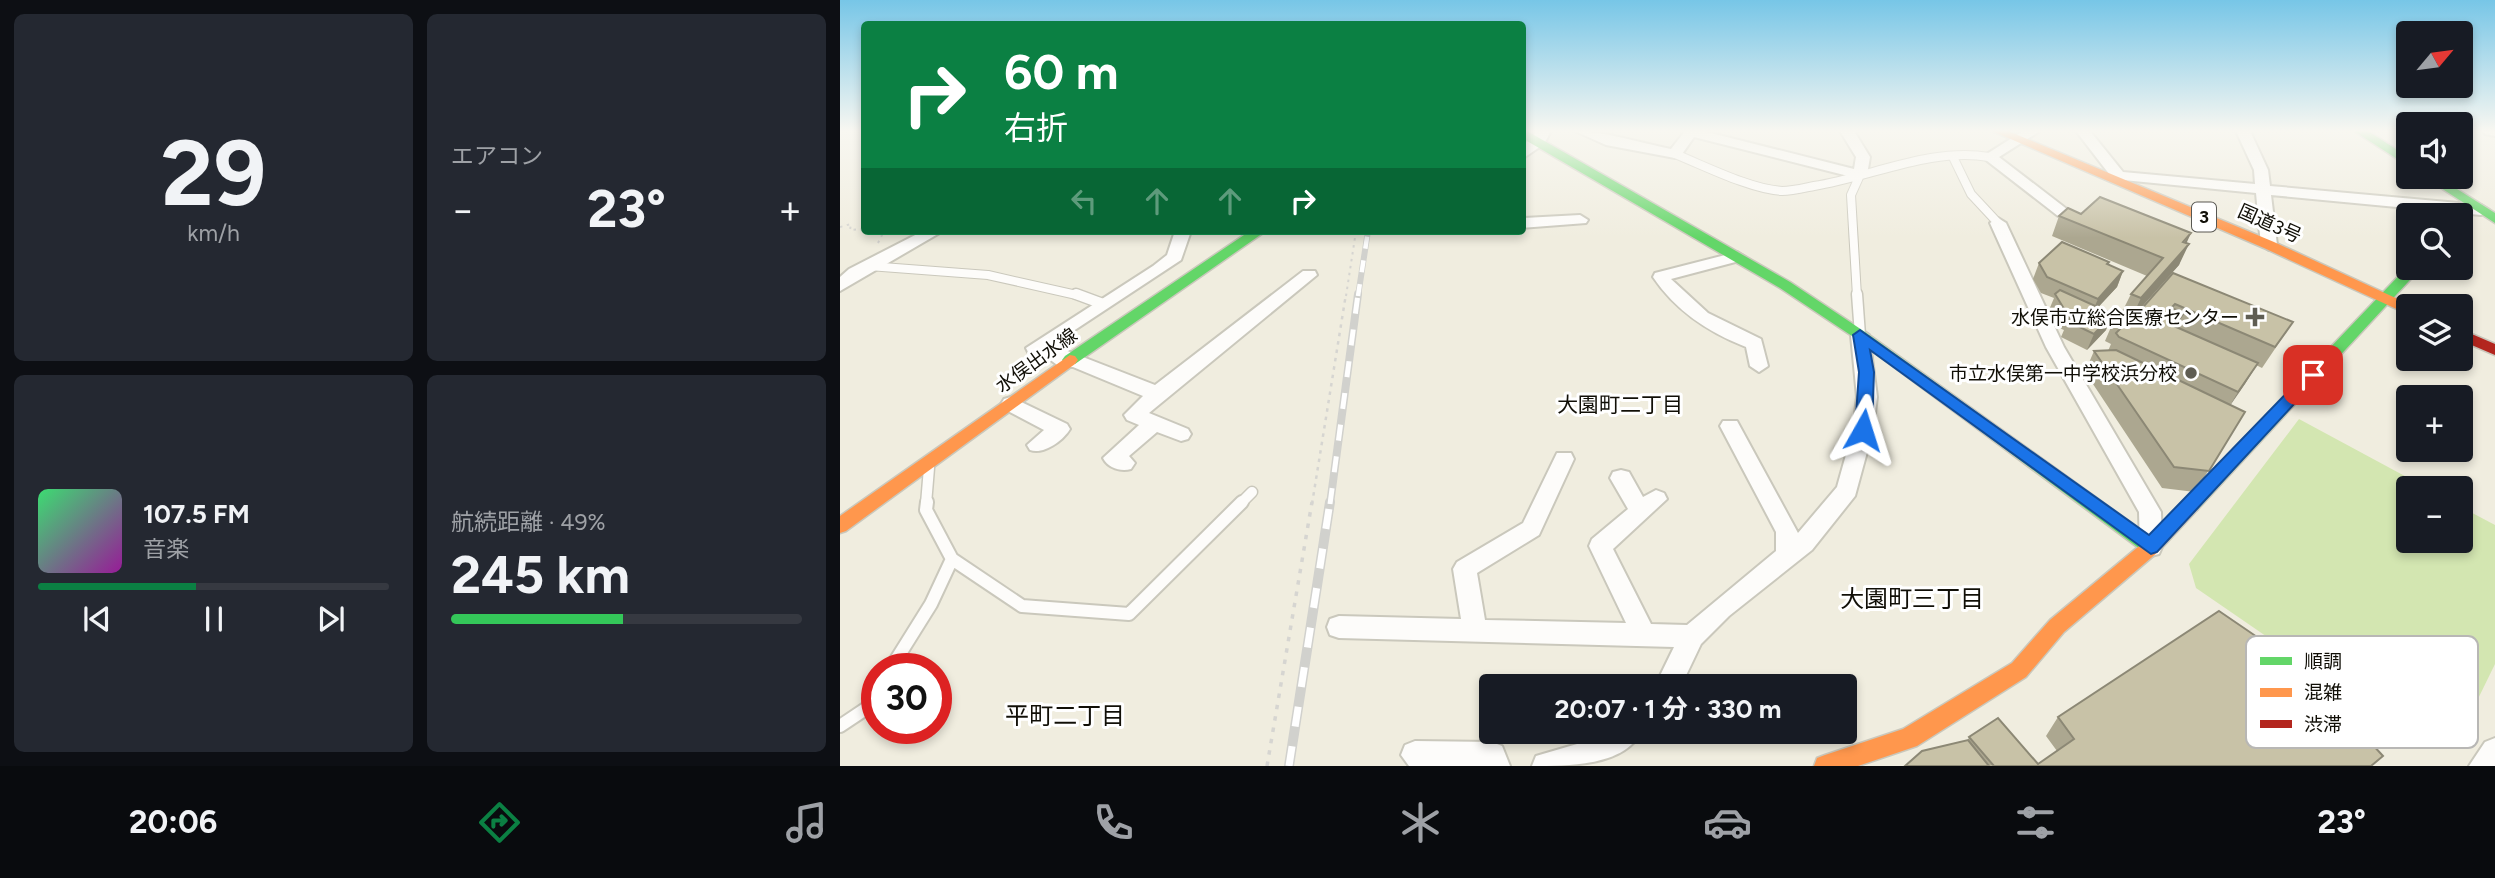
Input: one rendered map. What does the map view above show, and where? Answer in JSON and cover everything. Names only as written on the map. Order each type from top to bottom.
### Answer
[{"type":"main road","points":[[1591,167],[1860,335],[2151,547]]},
{"type":"main road","name":"国道3号","points":[[2095,167],[2396,303]]},
{"type":"main road","points":[[2452,189],[2490,210]]},
{"type":"main road","name":"水俣出水線","points":[[840,526],[1070,361],[1253,235]]},
{"type":"main road","points":[[1825,766],[1909,738],[2019,670],[2057,626],[2151,547],[2403,280]]},
{"type":"main road","points":[[2473,340],[2495,350]]},
{"type":"street","points":[[1831,167],[1860,174],[1861,167]]},
{"type":"street","points":[[2002,167],[2063,213]]},
{"type":"street","points":[[2109,167],[2117,178],[2265,187],[2490,210]]},
{"type":"street","points":[[2259,167],[2265,187],[2269,245]]},
{"type":"street","points":[[2473,216],[2490,210]]},
{"type":"street","points":[[1526,223],[1580,220]]},
{"type":"street","points":[[1998,223],[2054,347],[2150,512],[2151,547]]},
{"type":"street","points":[[840,286],[868,266],[927,235]]},
{"type":"street","points":[[1157,394],[1050,351],[1035,348],[1159,270],[1175,257],[1182,235]]},
{"type":"street","points":[[1737,257],[1661,277],[1673,296],[1716,328],[1755,343],[1759,366]]},
{"type":"street","points":[[1159,270],[1187,281]]},
{"type":"street","points":[[1181,434],[1134,415],[1309,275]]},
{"type":"street","points":[[1674,674],[1692,636],[1804,543],[1847,490],[1863,430],[1867,397],[1860,335]]},
{"type":"street","points":[[1011,404],[1060,429],[1037,445]]},
{"type":"street","points":[[1113,458],[1155,423]]},
{"type":"street","points":[[1730,426],[1787,532],[1788,555]]},
{"type":"street","points":[[1475,631],[1465,569],[1531,529],[1564,460]]},
{"type":"street","points":[[1621,478],[1649,506],[1600,546],[1644,635]]},
{"type":"street","points":[[1339,627],[1692,636]]},
{"type":"street","points":[[1546,766],[1608,748],[1613,744]]},
{"type":"street","points":[[2483,766],[2495,752]]},
{"type":"street","points":[[1415,755],[1492,756],[1496,766]]},
{"type":"lane","points":[[1709,167],[1745,181],[1782,191],[1840,182],[1860,174],[1901,167]]},
{"type":"lane","points":[[1958,167],[1972,194],[1998,223]]},
{"type":"lane","points":[[1860,174],[1851,195],[1860,335]]},
{"type":"lane","points":[[868,266],[995,274],[1065,289],[1103,304]]},
{"type":"lane","points":[[930,463],[926,510],[952,559],[1022,606],[1129,614],[1252,492]]},
{"type":"lane","points":[[900,653],[931,604],[952,559]]},
{"type":"lane","points":[[840,726],[861,712]]},
{"type":"path","points":[[840,227],[851,224],[850,230],[861,229]]},
{"type":"path","points":[[1268,766],[1355,235]]},
{"type":"green space","points":[[2299,419],[2405,476],[2396,476],[2396,553],[2473,553],[2473,513],[2495,525],[2495,664],[2478,699],[2478,636],[2266,636],[2196,588],[2189,564]]},
{"type":"building","points":[[2100,197],[2191,233],[2183,242],[2189,244],[2141,298],[2131,294],[2163,258],[2059,216],[2068,208],[2081,214]]},
{"type":"building","points":[[2062,242],[2109,262],[2107,264],[2123,271],[2098,299],[2047,277],[2039,263]]},
{"type":"building","points":[[2173,273],[2293,322],[2275,347],[2175,304],[2171,308],[2184,313],[2174,326],[2258,363],[2238,392],[2119,337],[2116,333],[2124,325],[2114,320],[2125,309],[2137,314]]},
{"type":"building","points":[[2060,290],[2113,314],[2094,334],[2067,321],[2073,315],[2066,312],[2055,294]]},
{"type":"building","points":[[2116,350],[2245,412],[2209,471],[2174,467],[2094,351]]},
{"type":"building","points":[[2219,611],[2256,636],[2246,636],[2246,748],[2376,748],[2383,756],[2371,766],[1994,766],[1969,737],[1998,718],[2038,764],[2074,739],[2058,717]]},
{"type":"building","points":[[1968,740],[1989,766],[1905,766],[1922,751]]},
{"type":"railway","points":[[1358,296],[1367,235]]},
{"type":"railway","points":[[1330,504],[1358,294]]},
{"type":"railway","points":[[1289,766],[1330,502]]},
{"type":"traffic: fast","points":[[1580,167],[1785,285],[1860,335],[2151,547]]},
{"type":"traffic: fast","points":[[2449,189],[2495,219]]},
{"type":"traffic: fast","points":[[1070,360],[1253,235]]},
{"type":"traffic: fast","points":[[2191,505],[2403,280]]},
{"type":"traffic: slow","points":[[2083,167],[2269,245],[2396,303]]},
{"type":"traffic: slow","points":[[840,526],[1070,360]]},
{"type":"traffic: slow","points":[[1825,766],[1909,738],[2019,670],[2057,626],[2151,547],[2191,505]]},
{"type":"traffic: jam","points":[[2473,340],[2495,350]]},
{"type":"place","name":"水俣市立総合医療センター","points":[[2255,317]]},
{"type":"place","name":"市立水俣第一中学校浜分校","points":[[2191,373]]},
{"type":"district","name":"大園町二丁目","points":[[1620,405]]},
{"type":"district","name":"大園町三丁目","points":[[1912,599]]},
{"type":"district","name":"平町二丁目","points":[[1065,716]]},
{"type":"route","points":[[1863,430],[1867,372],[1860,335],[2151,547],[2313,375]]}]
